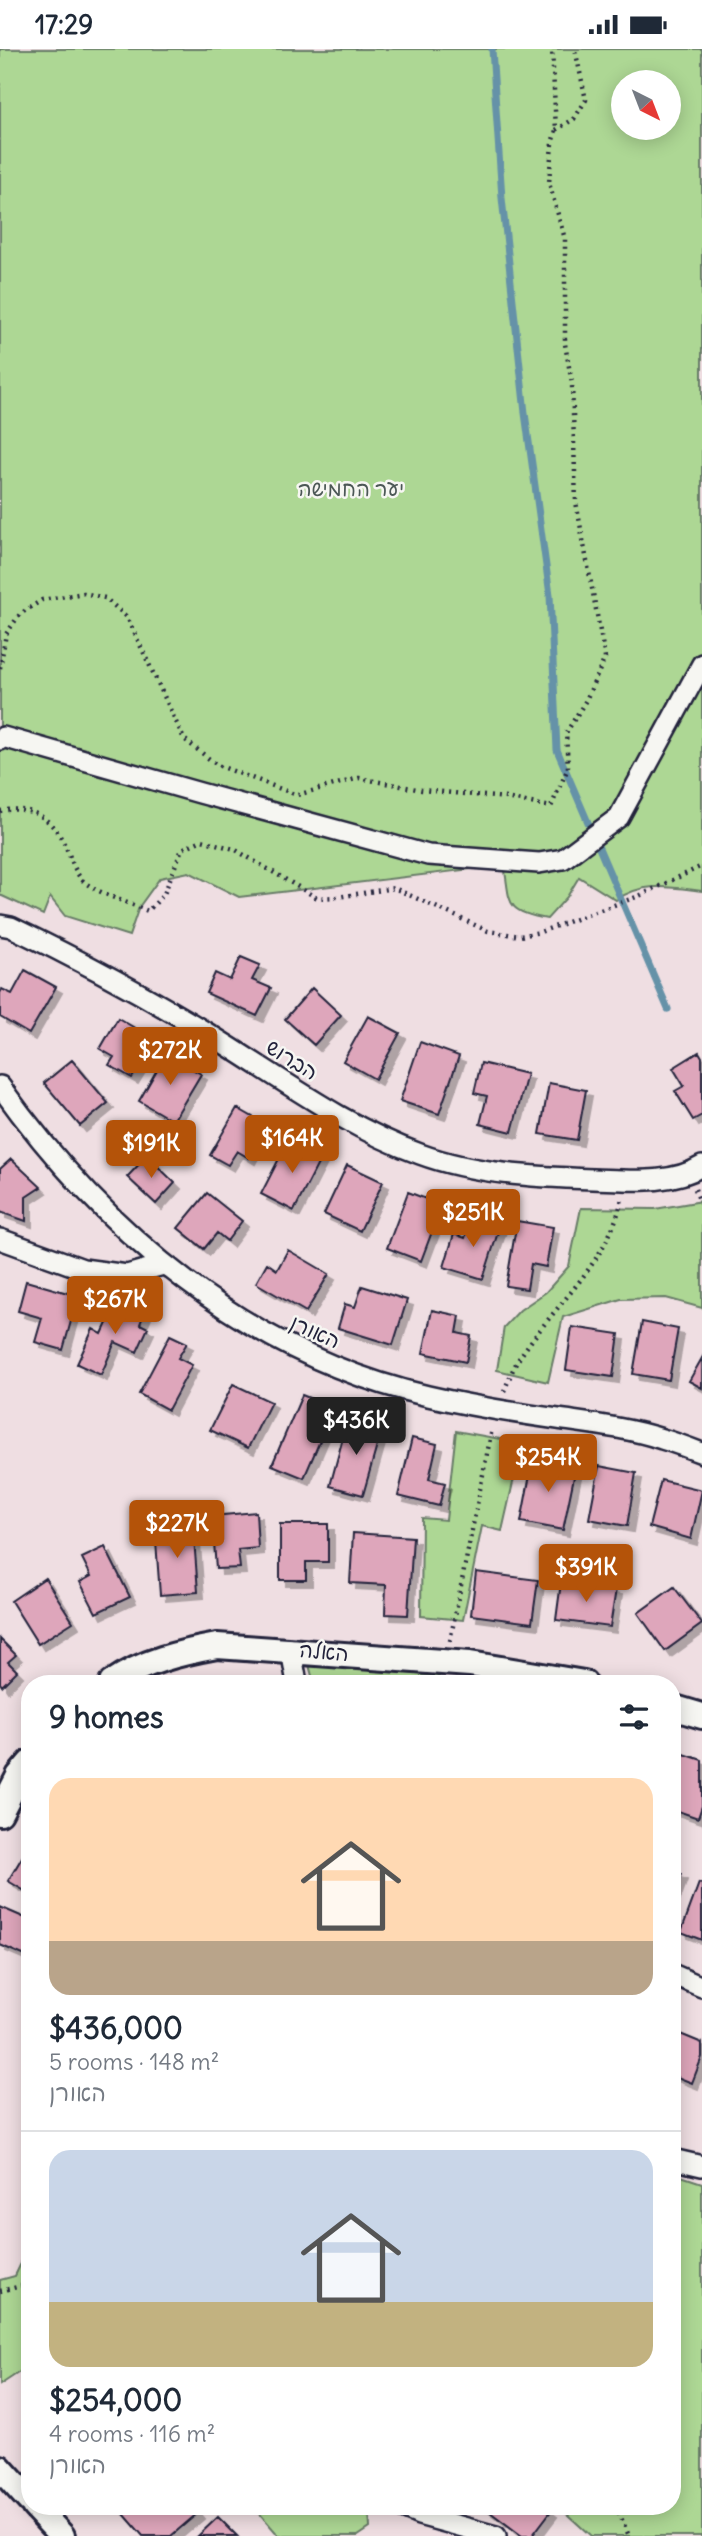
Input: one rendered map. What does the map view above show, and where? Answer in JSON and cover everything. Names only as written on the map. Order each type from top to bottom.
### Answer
[{"type":"street","points":[[0,740],[3,737],[428,855],[539,863],[563,859],[620,817],[702,664]]},
{"type":"street","name":"הברוש","points":[[0,925],[11,927],[79,960],[211,1035],[318,1103],[420,1154],[468,1167],[539,1177],[640,1181],[689,1174],[702,1166]]},
{"type":"street","name":"האורן","points":[[0,1086],[67,1170],[126,1232],[163,1265],[262,1333],[312,1357],[368,1379],[425,1395],[495,1410],[597,1425],[660,1438],[702,1453]]},
{"type":"street","points":[[0,1239],[83,1269],[127,1275],[163,1265]]},
{"type":"street","name":"האלה","points":[[126,1675],[148,1662],[177,1653],[217,1646],[446,1662],[536,1675]]},
{"type":"street","points":[[291,1650],[296,1675]]},
{"type":"street","points":[[681,1710],[702,1716]]},
{"type":"street","points":[[0,1813],[21,1774]]},
{"type":"street","points":[[681,1978],[702,1987]]},
{"type":"street","points":[[681,2161],[702,2165]]},
{"type":"street","points":[[0,2468],[21,2491]]},
{"type":"street","points":[[42,2515],[62,2536]]},
{"type":"street","points":[[419,2515],[485,2535]]},
{"type":"street","points":[[419,2515],[446,2536]]},
{"type":"path","points":[[0,668],[6,634],[19,614],[42,600],[84,593],[105,598],[127,617],[184,739],[217,765],[297,795],[359,778],[422,790],[551,807],[568,768],[566,733],[586,700],[605,659],[576,502],[572,384],[565,344],[565,239],[550,183],[552,143],[556,130],[552,49]]},
{"type":"path","points":[[556,130],[574,119],[586,100],[575,49]]},
{"type":"path","points":[[0,811],[24,809],[47,819],[62,838],[77,873],[87,884],[148,911],[164,894],[182,849],[202,841],[234,849],[317,898],[394,888],[488,931],[520,936],[540,932],[639,896],[702,866]]},
{"type":"path","points":[[446,1662],[495,1410],[519,1358],[576,1289],[617,1220],[625,1180]]},
{"type":"path","points":[[0,2291],[21,2286]]},
{"type":"path","points":[[621,2515],[629,2536]]},
{"type":"green space","name":"יער החמישה","points":[[0,49],[702,49],[702,891],[668,887],[647,888],[616,900],[579,877],[567,897],[547,919],[523,913],[512,903],[504,865],[239,897],[189,872],[160,878],[139,907],[129,936],[65,916],[50,897],[43,915],[0,895]]},
{"type":"green space","points":[[702,1201],[702,1308],[666,1298],[621,1299],[563,1317],[548,1382],[497,1370],[504,1327],[520,1310],[546,1292],[569,1266],[581,1208],[655,1209]]},
{"type":"green space","points":[[456,1431],[522,1443],[502,1531],[482,1526],[463,1620],[421,1616],[422,1518],[446,1520]]},
{"type":"green space","points":[[309,1665],[427,1675],[312,1675]]},
{"type":"green space","points":[[681,2176],[702,2183],[702,2536],[591,2536],[568,2515],[681,2515]]},
{"type":"green space","points":[[21,2263],[21,2371],[0,2385],[0,2280],[15,2276]]},
{"type":"green space","points":[[261,2515],[369,2515],[370,2528],[358,2536],[279,2536]]},
{"type":"building","points":[[241,957],[260,965],[252,980],[271,988],[257,1016],[206,993],[215,973],[230,980]]},
{"type":"building","points":[[25,970],[56,987],[29,1034],[0,1017],[2,989],[12,994]]},
{"type":"building","points":[[312,988],[341,1015],[314,1045],[285,1019]]},
{"type":"building","points":[[368,1016],[400,1033],[375,1079],[343,1061]]},
{"type":"building","points":[[118,1018],[155,1040],[132,1078],[109,1065],[114,1057],[100,1049]]},
{"type":"building","points":[[420,1042],[459,1056],[439,1114],[400,1101]]},
{"type":"building","points":[[699,1052],[702,1057],[702,1115],[693,1120],[675,1091],[684,1086],[673,1068]]},
{"type":"building","points":[[166,1054],[201,1074],[173,1121],[139,1101]]},
{"type":"building","points":[[72,1060],[108,1103],[80,1126],[44,1083]]},
{"type":"building","points":[[481,1063],[527,1074],[512,1132],[480,1124],[487,1096],[474,1093]]},
{"type":"building","points":[[549,1083],[586,1090],[577,1140],[540,1134]]},
{"type":"building","points":[[237,1108],[267,1125],[249,1158],[237,1151],[228,1165],[210,1155]]},
{"type":"building","points":[[289,1139],[322,1156],[294,1211],[261,1194]]},
{"type":"building","points":[[147,1156],[175,1183],[156,1204],[127,1177]]},
{"type":"building","points":[[11,1159],[41,1187],[26,1197],[26,1221],[0,1212],[0,1169]]},
{"type":"building","points":[[347,1165],[383,1182],[360,1231],[324,1214]]},
{"type":"building","points":[[408,1192],[442,1205],[421,1261],[387,1248]]},
{"type":"building","points":[[207,1193],[242,1221],[227,1241],[217,1233],[204,1249],[178,1228]]},
{"type":"building","points":[[472,1217],[500,1226],[483,1279],[444,1267],[454,1234],[465,1238]]},
{"type":"building","points":[[517,1221],[553,1227],[546,1267],[531,1264],[527,1289],[506,1286]]},
{"type":"building","points":[[288,1250],[329,1274],[306,1312],[256,1283],[267,1263],[277,1270]]},
{"type":"building","points":[[26,1281],[78,1296],[63,1350],[35,1342],[42,1318],[18,1311]]},
{"type":"building","points":[[362,1286],[407,1300],[393,1345],[338,1328],[345,1304],[355,1307]]},
{"type":"building","points":[[119,1297],[146,1309],[140,1324],[148,1328],[137,1352],[115,1342],[101,1375],[77,1364],[93,1329],[102,1334]]},
{"type":"building","points":[[432,1310],[460,1316],[457,1333],[471,1336],[466,1362],[423,1353]]},
{"type":"building","points":[[642,1322],[678,1329],[669,1380],[633,1374]]},
{"type":"building","points":[[572,1327],[619,1334],[613,1377],[566,1370]]},
{"type":"building","points":[[170,1335],[187,1343],[178,1358],[192,1365],[168,1410],[139,1394]]},
{"type":"building","points":[[702,1358],[702,1388],[689,1381]]},
{"type":"building","points":[[233,1384],[271,1402],[248,1448],[210,1430]]},
{"type":"building","points":[[302,1395],[334,1408],[304,1478],[272,1465]]},
{"type":"building","points":[[348,1419],[382,1428],[363,1495],[330,1486]]},
{"type":"building","points":[[412,1438],[437,1444],[429,1479],[445,1483],[439,1506],[398,1496]]},
{"type":"building","points":[[533,1459],[576,1467],[563,1530],[521,1522]]},
{"type":"building","points":[[599,1466],[636,1473],[627,1526],[589,1519]]},
{"type":"building","points":[[661,1480],[702,1490],[691,1539],[649,1527]]},
{"type":"building","points":[[256,1512],[258,1548],[238,1550],[240,1568],[216,1569],[212,1516]]},
{"type":"building","points":[[193,1524],[198,1592],[160,1595],[155,1528]]},
{"type":"building","points":[[280,1524],[328,1524],[328,1562],[306,1562],[306,1580],[280,1580]]},
{"type":"building","points":[[353,1533],[413,1537],[408,1615],[385,1614],[386,1585],[350,1583]]},
{"type":"building","points":[[105,1547],[130,1597],[96,1613],[80,1582],[91,1576],[82,1558]]},
{"type":"building","points":[[476,1572],[538,1580],[532,1623],[471,1615]]},
{"type":"building","points":[[45,1578],[73,1622],[38,1644],[11,1601]]},
{"type":"building","points":[[561,1582],[616,1589],[610,1627],[556,1620]]},
{"type":"building","points":[[674,1587],[702,1624],[665,1651],[638,1613]]},
{"type":"building","points":[[0,1639],[16,1655],[8,1662],[17,1671],[2,1686],[0,1683]]},
{"type":"building","points":[[681,1753],[702,1760],[702,1806],[698,1818],[681,1812]]},
{"type":"building","points":[[21,1859],[21,1889],[8,1881]]},
{"type":"building","points":[[699,1883],[702,1884],[702,1940],[681,1932]]},
{"type":"building","points":[[0,1907],[21,1916],[21,1954],[0,1945]]},
{"type":"building","points":[[681,2034],[702,2043],[702,2057],[692,2083],[681,2079]]},
{"type":"building","points":[[125,2515],[196,2515],[171,2536],[143,2536]]},
{"type":"building","points":[[494,2515],[548,2515],[532,2536],[522,2536]]},
{"type":"building","points":[[218,2517],[237,2536],[198,2536]]},
{"type":"waterway","points":[[492,49],[502,198],[525,413],[550,595],[557,750],[668,1009]]}]
